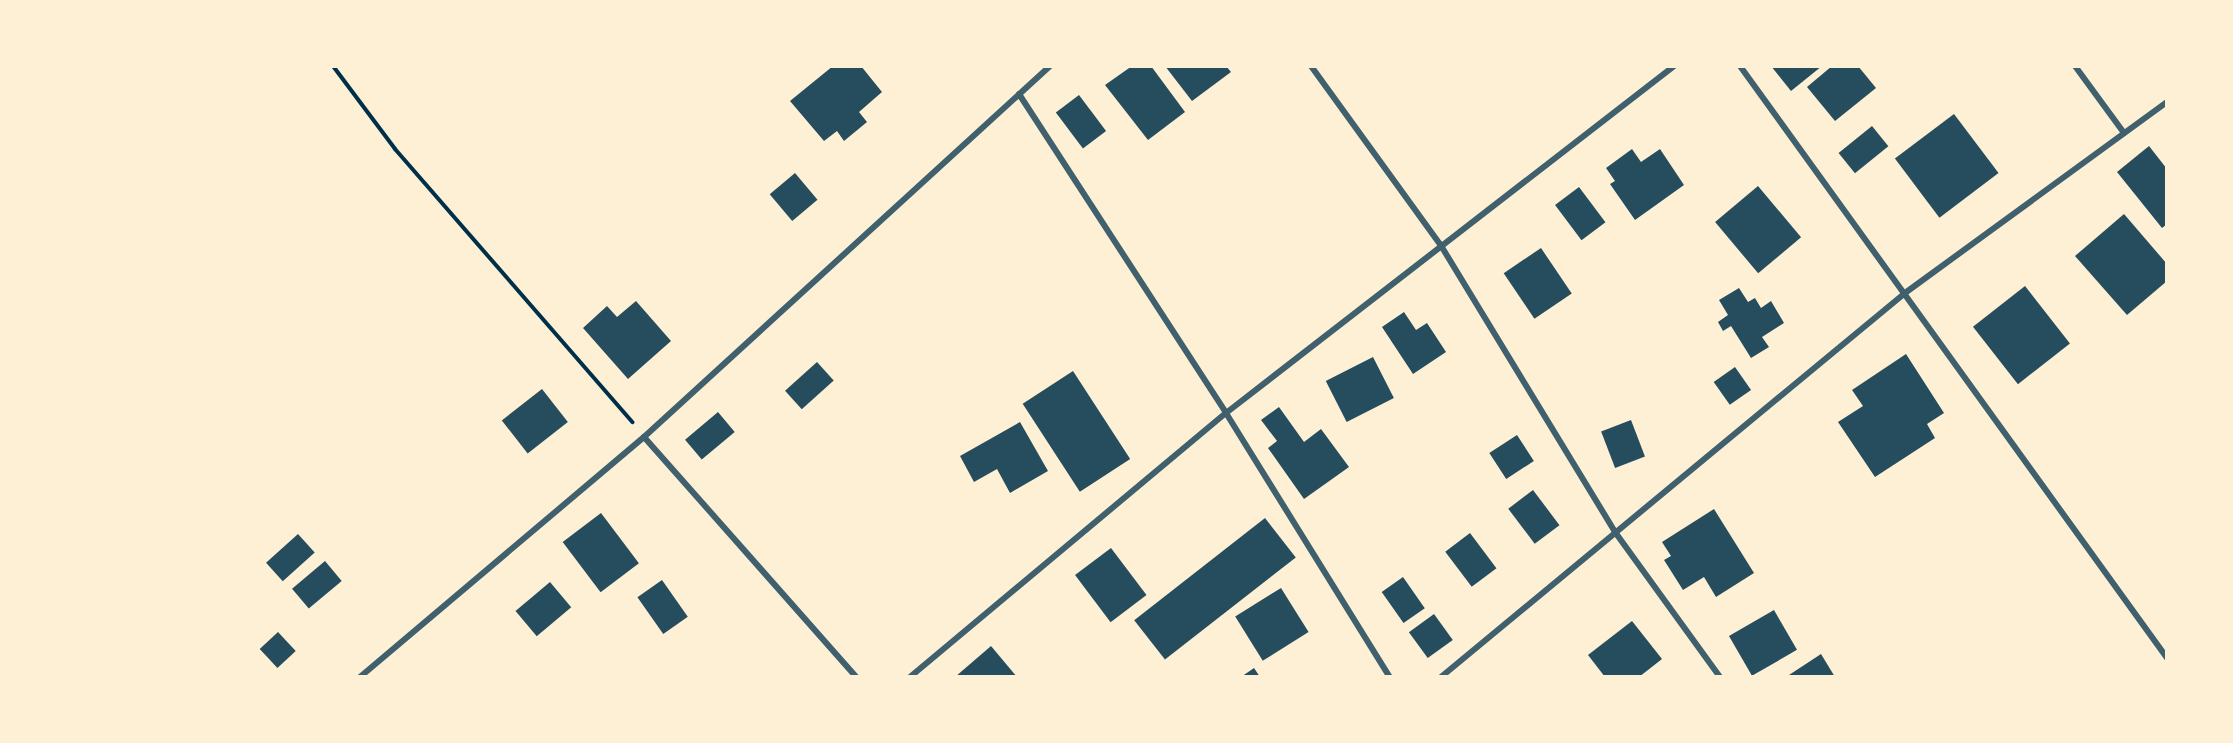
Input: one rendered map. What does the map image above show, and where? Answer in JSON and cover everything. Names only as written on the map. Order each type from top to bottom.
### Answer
[{"type":"street","points":[[360,677],[644,436],[1050,66]]},
{"type":"street","points":[[1311,66],[1440,244],[1615,532],[1720,677]]},
{"type":"street","points":[[910,677],[1227,413],[1440,244],[1674,66]]},
{"type":"street","points":[[1740,66],[2167,658]]},
{"type":"street","points":[[2075,66],[2124,133]]},
{"type":"street","points":[[1019,94],[1227,413],[1390,677]]},
{"type":"street","points":[[1441,677],[1905,293],[2167,102]]},
{"type":"street","points":[[644,436],[856,677]]},
{"type":"path","points":[[333,66],[395,149],[644,436]]},
{"type":"building","points":[[833,66],[861,66],[882,92],[859,112],[867,122],[844,141],[837,131],[824,141],[790,101]]},
{"type":"building","points":[[1132,66],[1151,66],[1185,112],[1148,140],[1105,85]]},
{"type":"building","points":[[1165,66],[1226,66],[1231,72],[1192,101]]},
{"type":"building","points":[[1771,66],[1822,66],[1791,91]]},
{"type":"building","points":[[1832,66],[1858,66],[1876,88],[1835,121],[1807,87]]},
{"type":"building","points":[[1079,95],[1106,131],[1083,148],[1056,112]]},
{"type":"building","points":[[1954,114],[1999,173],[1939,218],[1895,159]]},
{"type":"building","points":[[1872,126],[1888,146],[1855,173],[1839,153]]},
{"type":"building","points":[[2149,146],[2167,169],[2167,224],[2162,228],[2117,172]]},
{"type":"building","points":[[1632,149],[1641,162],[1660,149],[1684,185],[1635,220],[1610,184],[1615,181],[1606,168]]},
{"type":"building","points":[[795,173],[817,200],[792,221],[770,194]]},
{"type":"building","points":[[1758,186],[1801,237],[1758,273],[1715,222]]},
{"type":"building","points":[[1579,187],[1605,222],[1582,240],[1555,205]]},
{"type":"building","points":[[2124,214],[2167,264],[2167,281],[2127,315],[2075,256]]},
{"type":"building","points":[[1541,248],[1572,294],[1534,319],[1504,273]]},
{"type":"building","points":[[2025,286],[2070,344],[2018,384],[1973,327]]},
{"type":"building","points":[[1739,288],[1748,302],[1755,298],[1761,308],[1771,301],[1784,323],[1762,337],[1769,347],[1751,358],[1731,326],[1723,331],[1718,322],[1728,315],[1719,300]]},
{"type":"building","points":[[636,301],[671,341],[628,379],[583,328],[607,306],[617,317]]},
{"type":"building","points":[[1404,312],[1416,330],[1427,323],[1446,352],[1413,374],[1382,327]]},
{"type":"building","points":[[1906,354],[1944,413],[1927,424],[1935,438],[1875,477],[1838,422],[1863,406],[1852,390]]},
{"type":"building","points":[[1373,357],[1394,398],[1347,422],[1326,381]]},
{"type":"building","points":[[817,362],[834,381],[802,409],[785,391]]},
{"type":"building","points":[[1735,367],[1751,390],[1730,405],[1714,382]]},
{"type":"building","points":[[1073,371],[1130,459],[1080,492],[1023,404]]},
{"type":"building","points":[[542,389],[568,422],[528,453],[502,420]]},
{"type":"building","points":[[1279,407],[1304,442],[1321,429],[1349,467],[1304,499],[1268,448],[1277,441],[1261,420]]},
{"type":"building","points":[[718,412],[735,432],[702,460],[685,440]]},
{"type":"building","points":[[1631,420],[1645,456],[1615,468],[1601,431]]},
{"type":"building","points":[[1020,422],[1048,471],[1010,493],[997,469],[974,482],[960,456]]},
{"type":"building","points":[[1517,435],[1534,461],[1506,479],[1489,453]]},
{"type":"building","points":[[1533,490],[1559,525],[1535,544],[1508,509]]},
{"type":"building","points":[[1714,509],[1754,573],[1716,597],[1704,577],[1683,590],[1664,560],[1671,556],[1662,542]]},
{"type":"building","points":[[601,513],[639,563],[601,592],[563,542]]},
{"type":"building","points":[[1265,518],[1296,557],[1165,660],[1134,620]]},
{"type":"building","points":[[1470,533],[1496,568],[1472,587],[1445,552]]},
{"type":"building","points":[[298,534],[315,553],[283,581],[266,563]]},
{"type":"building","points":[[1111,548],[1147,595],[1111,622],[1075,575]]},
{"type":"building","points":[[325,561],[342,581],[309,609],[292,589]]},
{"type":"building","points":[[1403,577],[1425,608],[1403,623],[1382,592]]},
{"type":"building","points":[[662,580],[688,617],[663,634],[637,597]]},
{"type":"building","points":[[550,582],[571,607],[537,636],[516,611]]},
{"type":"building","points":[[1281,588],[1309,632],[1263,661],[1235,617]]},
{"type":"building","points":[[1774,610],[1797,650],[1752,676],[1729,636]]},
{"type":"building","points":[[1434,614],[1453,640],[1428,658],[1409,632]]},
{"type":"building","points":[[1632,621],[1662,659],[1639,677],[1605,677],[1588,655]]},
{"type":"building","points":[[278,632],[296,651],[277,668],[260,649]]},
{"type":"building","points":[[991,646],[1017,677],[955,677]]},
{"type":"building","points":[[1821,654],[1835,677],[1786,677]]},
{"type":"building","points":[[1254,668],[1260,677],[1241,677]]}]
